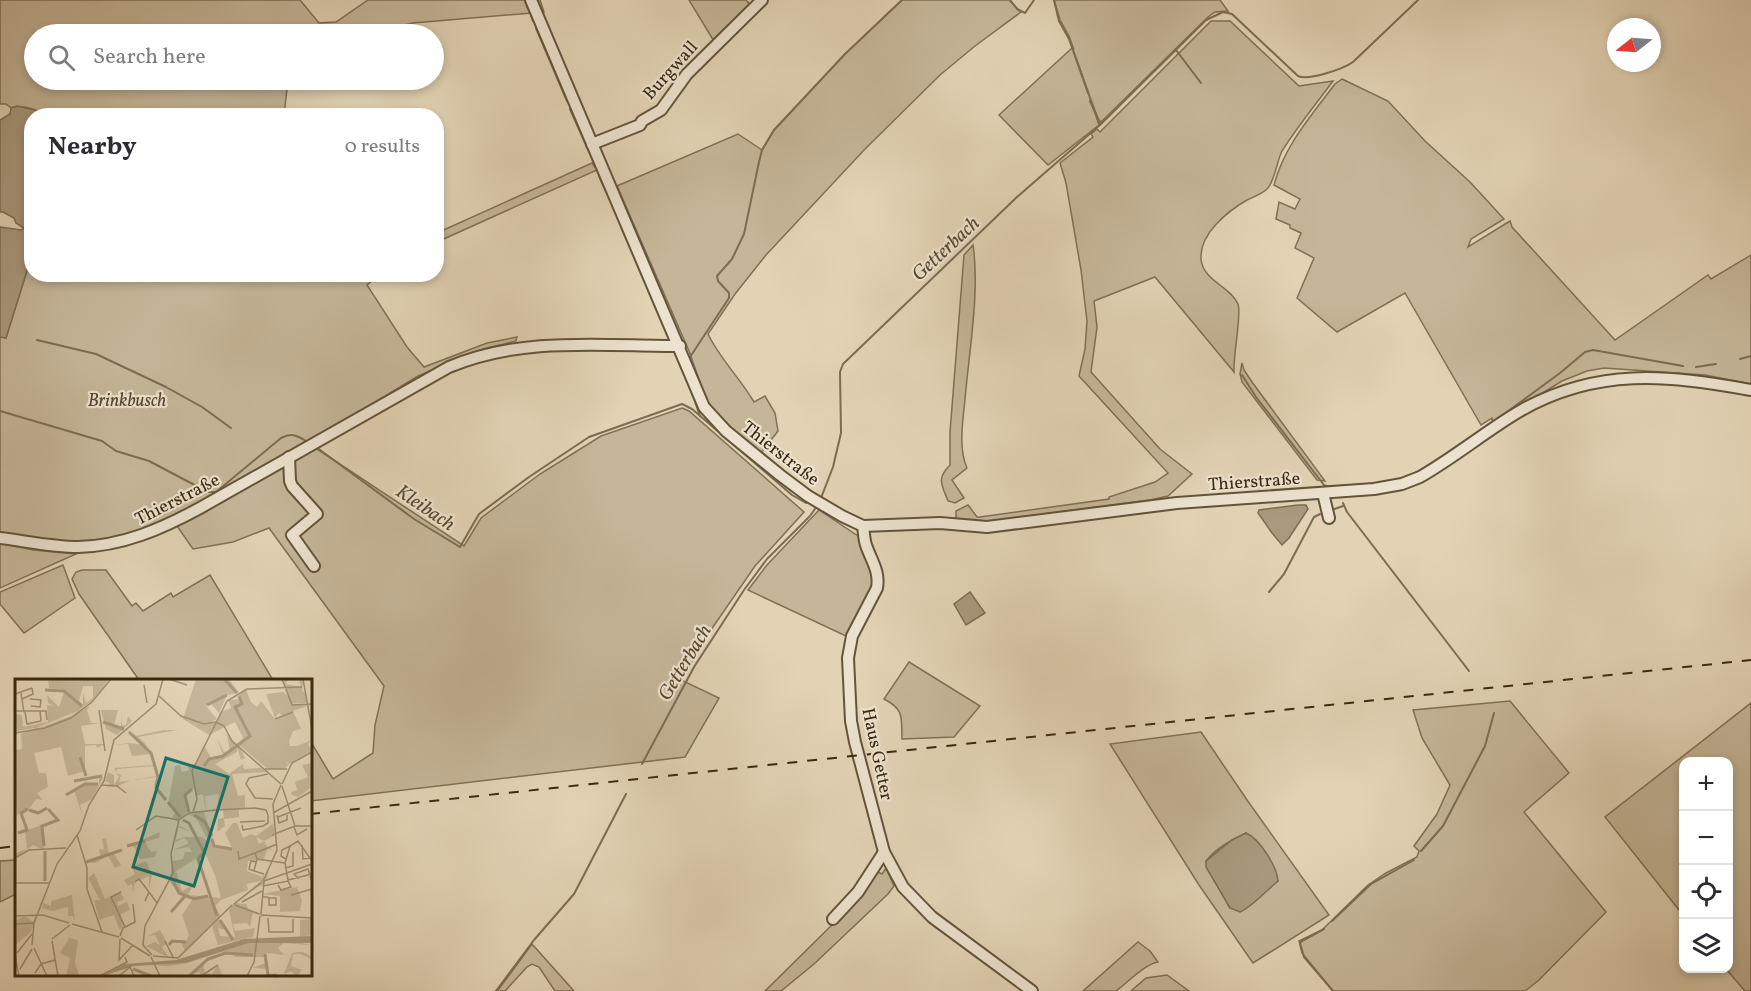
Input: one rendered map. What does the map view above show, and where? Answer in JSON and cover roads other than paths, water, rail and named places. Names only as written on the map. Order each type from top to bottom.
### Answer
[{"type":"street","points":[[531,0],[683,355]]},
{"type":"street","name":"Burgwall","points":[[592,144],[639,125],[661,110],[687,74],[762,0]]},
{"type":"street","name":"Thierstraße","points":[[0,538],[76,547],[116,543],[135,538],[168,525],[200,508],[449,367],[485,354],[547,344],[683,355],[705,407],[713,419],[780,475],[813,499],[863,526],[940,523],[987,527],[1177,503],[1374,489],[1411,481],[1432,470],[1521,411],[1555,394],[1582,385],[1621,379],[1660,378],[1710,382],[1751,390]]},
{"type":"street","points":[[289,457],[292,486],[317,514],[292,535],[314,566]]},
{"type":"street","name":"Thierstraße","points":[[1323,493],[1329,518]]},
{"type":"street","name":"Haus Getter","points":[[863,526],[865,544],[875,566],[878,581],[877,588],[849,646],[849,692],[855,742],[884,852],[903,887],[932,917],[1032,991]]},
{"type":"street","points":[[833,919],[858,892],[884,852]]},
{"type":"waterway","points":[[525,0],[528,9]]},
{"type":"waterway","points":[[688,360],[729,298],[729,293],[718,281],[717,276],[732,259],[744,234],[762,150],[774,130],[845,54],[902,0]]},
{"type":"waterway","points":[[1010,0],[1017,9],[1025,13],[1034,0]]},
{"type":"waterway","points":[[1054,0],[1059,21],[1069,39],[1088,93]]},
{"type":"waterway","name":"Getterbach","points":[[821,498],[833,467],[841,433],[840,372],[843,364],[1017,197],[1101,124],[1206,20],[1223,12],[1232,14],[1298,76],[1309,77],[1334,71],[1353,62],[1418,0]]},
{"type":"waterway","points":[[531,15],[533,21]]},
{"type":"waterway","points":[[536,28],[567,101]]},
{"type":"waterway","points":[[1176,50],[1201,83]]},
{"type":"waterway","points":[[1090,101],[1100,123]]},
{"type":"waterway","points":[[570,109],[595,165]]},
{"type":"waterway","points":[[599,176],[618,217]]},
{"type":"waterway","points":[[37,340],[96,354],[166,387],[202,407],[231,428]]},
{"type":"waterway","points":[[1499,418],[1585,352],[1593,350],[1683,366]]},
{"type":"waterway","points":[[1740,359],[1751,356]]},
{"type":"waterway","points":[[1696,367],[1716,364]]},
{"type":"waterway","points":[[1242,375],[1256,397],[1324,485],[1330,487],[1379,483],[1408,476],[1435,462],[1479,432]]},
{"type":"waterway","points":[[690,387],[700,416]]},
{"type":"waterway","name":"Kleibach","points":[[316,447],[414,519],[460,547],[479,514],[589,437],[682,404],[692,409],[792,495],[806,503]]},
{"type":"waterway","name":"Kleibach","points":[[0,411],[102,441],[116,451],[149,461],[208,492],[216,492],[281,438],[289,435],[295,436],[309,443]]},
{"type":"waterway","points":[[1343,503],[1347,512],[1469,671]]},
{"type":"waterway","name":"Getterbach","points":[[642,764],[694,667],[744,590],[767,559],[817,506]]},
{"type":"waterway","points":[[1332,510],[1343,506]]},
{"type":"waterway","points":[[1269,592],[1284,574],[1314,517],[1320,514]]},
{"type":"waterway","points":[[1421,851],[1443,826],[1485,746],[1494,713]]},
{"type":"waterway","name":"Getterbach","points":[[496,991],[534,940],[574,894],[626,794]]},
{"type":"waterway","points":[[1332,921],[1371,884],[1414,860]]},
{"type":"waterway","points":[[1324,929],[1300,943],[1304,957],[1333,991]]},
{"type":"railway","points":[[312,814],[1751,660]]},
{"type":"railway","points":[[0,848],[15,846]]},
{"type":"park label","name":"Brinkbusch","points":[[127,400]]}]
